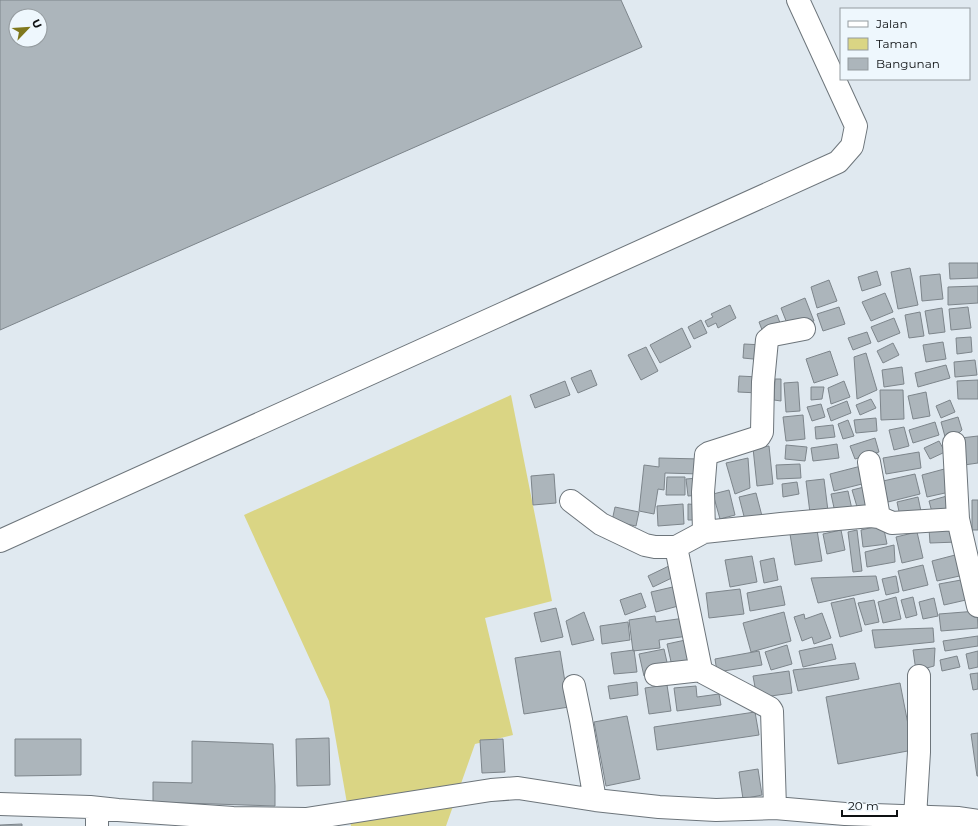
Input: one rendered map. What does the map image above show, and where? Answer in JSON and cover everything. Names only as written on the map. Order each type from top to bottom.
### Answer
[{"type":"street","points":[[0,541],[838,162],[852,146],[856,126],[798,0]]},
{"type":"street","points":[[704,532],[703,492],[706,455],[761,435],[763,382],[767,340],[772,335],[804,329]]},
{"type":"street","points":[[954,443],[958,519],[978,606]]},
{"type":"street","points":[[869,462],[879,517]]},
{"type":"street","points":[[571,501],[601,524],[626,537],[645,545],[655,547],[676,547],[704,532],[781,524],[879,517],[892,523],[958,519]]},
{"type":"street","points":[[676,547],[701,670],[772,711],[775,808]]},
{"type":"street","points":[[656,675],[701,670]]},
{"type":"street","points":[[915,817],[919,752],[920,676]]},
{"type":"street","points":[[574,686],[595,800]]},
{"type":"street","points":[[0,804],[56,805],[97,817],[118,810],[233,818],[306,819],[491,790],[518,788],[595,800],[659,807],[717,818],[775,808],[845,814],[960,818],[978,821]]},
{"type":"green space","points":[[511,395],[552,601],[485,618],[513,735],[475,744],[446,826],[351,826],[329,701],[244,515]]},
{"type":"building","points":[[0,0],[621,0],[642,47],[0,330]]},
{"type":"building","points":[[949,263],[978,263],[978,278],[950,279]]},
{"type":"building","points":[[910,268],[918,305],[898,309],[891,272]]},
{"type":"building","points":[[877,271],[881,285],[862,291],[858,277]]},
{"type":"building","points":[[940,274],[943,299],[922,301],[920,276]]},
{"type":"building","points":[[829,280],[837,301],[817,308],[811,287]]},
{"type":"building","points":[[978,286],[978,303],[948,305],[948,287]]},
{"type":"building","points":[[885,293],[893,312],[871,321],[862,302]]},
{"type":"building","points":[[805,298],[814,321],[790,331],[781,308]]},
{"type":"building","points":[[730,305],[736,318],[718,328],[716,323],[708,327],[705,321],[713,317],[711,314]]},
{"type":"building","points":[[839,307],[845,324],[823,331],[817,314]]},
{"type":"building","points":[[968,307],[971,328],[951,330],[949,309]]},
{"type":"building","points":[[942,308],[945,332],[929,334],[925,311]]},
{"type":"building","points":[[920,312],[924,336],[909,338],[905,315]]},
{"type":"building","points":[[777,315],[782,328],[764,335],[759,322]]},
{"type":"building","points":[[894,318],[900,333],[878,342],[871,327]]},
{"type":"building","points":[[701,320],[707,333],[694,339],[688,327]]},
{"type":"building","points":[[682,328],[691,347],[660,363],[650,345]]},
{"type":"building","points":[[867,332],[871,343],[853,350],[848,338]]},
{"type":"building","points":[[971,337],[972,352],[957,354],[956,338]]},
{"type":"building","points":[[943,342],[946,359],[926,362],[923,345]]},
{"type":"building","points":[[893,343],[899,355],[883,363],[877,351]]},
{"type":"building","points":[[744,344],[764,345],[763,360],[743,358]]},
{"type":"building","points":[[646,347],[658,371],[641,380],[628,355]]},
{"type":"building","points":[[830,351],[838,375],[814,383],[806,359]]},
{"type":"building","points":[[866,353],[877,390],[857,399],[854,357]]},
{"type":"building","points":[[975,360],[977,375],[955,377],[954,362]]},
{"type":"building","points":[[946,365],[950,378],[918,387],[915,373]]},
{"type":"building","points":[[902,367],[904,384],[884,387],[882,370]]},
{"type":"building","points":[[591,370],[597,385],[578,393],[571,378]]},
{"type":"building","points":[[739,376],[759,377],[759,393],[738,392]]},
{"type":"building","points":[[775,379],[781,379],[781,401],[774,400]]},
{"type":"building","points":[[978,380],[978,399],[958,399],[957,381]]},
{"type":"building","points":[[565,381],[570,395],[535,408],[530,395]]},
{"type":"building","points":[[844,381],[850,397],[831,404],[828,388]]},
{"type":"building","points":[[798,382],[800,411],[786,412],[784,383]]},
{"type":"building","points":[[811,387],[824,387],[822,399],[811,400]]},
{"type":"building","points":[[880,390],[903,390],[904,419],[881,420]]},
{"type":"building","points":[[926,392],[930,416],[913,419],[908,396]]},
{"type":"building","points":[[871,399],[876,408],[860,415],[856,405]]},
{"type":"building","points":[[950,400],[955,412],[941,418],[936,406]]},
{"type":"building","points":[[847,401],[851,413],[831,421],[827,409]]},
{"type":"building","points":[[821,404],[825,417],[812,421],[807,407]]},
{"type":"building","points":[[803,415],[805,439],[786,441],[783,417]]},
{"type":"building","points":[[958,417],[962,430],[947,444],[941,422]]},
{"type":"building","points":[[876,418],[877,431],[856,433],[854,420]]},
{"type":"building","points":[[848,420],[854,436],[843,439],[838,424]]},
{"type":"building","points":[[935,422],[939,435],[913,443],[909,430]]},
{"type":"building","points":[[833,425],[835,437],[816,439],[815,427]]},
{"type":"building","points":[[904,427],[909,446],[894,450],[889,430]]},
{"type":"building","points":[[978,436],[978,463],[964,465],[961,438]]},
{"type":"building","points":[[875,438],[879,452],[855,459],[850,446]]},
{"type":"building","points":[[939,441],[945,452],[930,459],[924,448]]},
{"type":"building","points":[[837,444],[839,458],[813,461],[811,448]]},
{"type":"building","points":[[786,445],[807,447],[805,461],[785,459]]},
{"type":"building","points":[[769,446],[773,484],[757,486],[753,448]]},
{"type":"building","points":[[919,452],[921,468],[886,474],[883,458]]},
{"type":"building","points":[[659,458],[700,459],[700,474],[665,473],[664,490],[658,489],[654,514],[639,511],[644,465],[659,467]]},
{"type":"building","points":[[748,458],[750,488],[735,494],[726,463]]},
{"type":"building","points":[[800,464],[801,478],[777,479],[776,465]]},
{"type":"building","points":[[865,465],[870,482],[834,491],[830,474]]},
{"type":"building","points":[[948,468],[954,491],[927,497],[922,475]]},
{"type":"building","points":[[554,474],[556,503],[533,505],[531,476]]},
{"type":"building","points":[[915,474],[920,494],[888,502],[883,481]]},
{"type":"building","points":[[667,477],[685,477],[685,495],[666,495]]},
{"type":"building","points":[[698,478],[700,495],[688,496],[686,479]]},
{"type":"building","points":[[824,479],[828,511],[810,513],[806,481]]},
{"type":"building","points":[[797,482],[799,494],[783,497],[782,484]]},
{"type":"building","points":[[868,486],[873,505],[858,510],[852,490]]},
{"type":"building","points":[[729,490],[735,515],[720,519],[713,494]]},
{"type":"building","points":[[848,491],[853,514],[836,517],[831,494]]},
{"type":"building","points":[[756,493],[762,516],[745,520],[739,497]]},
{"type":"building","points":[[947,496],[951,511],[933,516],[929,501]]},
{"type":"building","points":[[918,497],[922,516],[901,521],[897,502]]},
{"type":"building","points":[[972,500],[978,500],[978,530],[972,530]]},
{"type":"building","points":[[683,504],[684,524],[658,526],[657,506]]},
{"type":"building","points":[[688,504],[701,505],[701,520],[688,520]]},
{"type":"building","points":[[615,507],[639,512],[636,526],[612,521]]},
{"type":"building","points":[[883,525],[887,544],[863,547],[861,530]]},
{"type":"building","points":[[957,527],[958,542],[930,543],[929,529]]},
{"type":"building","points":[[817,530],[822,561],[795,565],[790,534]]},
{"type":"building","points":[[841,530],[845,550],[827,554],[823,534]]},
{"type":"building","points":[[857,530],[862,571],[853,572],[848,532]]},
{"type":"building","points":[[917,532],[923,558],[902,563],[896,537]]},
{"type":"building","points":[[894,545],[895,562],[867,567],[865,552]]},
{"type":"building","points":[[959,554],[964,575],[937,581],[932,561]]},
{"type":"building","points":[[752,556],[757,582],[730,587],[725,560]]},
{"type":"building","points":[[774,558],[778,580],[764,583],[760,561]]},
{"type":"building","points":[[673,564],[678,575],[653,587],[648,576]]},
{"type":"building","points":[[923,565],[928,585],[903,591],[898,571]]},
{"type":"building","points":[[876,576],[879,590],[818,603],[811,578]]},
{"type":"building","points":[[896,576],[899,592],[886,595],[882,579]]},
{"type":"building","points":[[961,580],[966,600],[944,605],[939,584]]},
{"type":"building","points":[[677,586],[682,605],[656,612],[651,592]]},
{"type":"building","points":[[781,586],[785,605],[750,611],[747,593]]},
{"type":"building","points":[[740,589],[744,614],[709,618],[706,593]]},
{"type":"building","points":[[641,593],[646,607],[625,615],[620,600]]},
{"type":"building","points":[[896,597],[901,619],[883,623],[878,602]]},
{"type":"building","points":[[913,597],[917,615],[906,618],[901,600]]},
{"type":"building","points":[[854,598],[862,631],[840,637],[831,603]]},
{"type":"building","points":[[934,598],[938,616],[923,619],[919,602]]},
{"type":"building","points":[[874,600],[879,622],[865,625],[858,603]]},
{"type":"building","points":[[556,608],[563,637],[541,642],[534,613]]},
{"type":"building","points":[[977,611],[978,628],[941,631],[939,614]]},
{"type":"building","points":[[584,612],[594,640],[572,645],[566,621]]},
{"type":"building","points":[[784,612],[791,641],[751,652],[743,623]]},
{"type":"building","points":[[822,613],[831,638],[814,644],[812,637],[802,641],[794,617],[804,614],[805,619]]},
{"type":"building","points":[[655,616],[656,622],[685,618],[688,636],[659,640],[660,648],[633,651],[629,620]]},
{"type":"building","points":[[628,622],[630,640],[602,644],[600,626]]},
{"type":"building","points":[[933,628],[934,642],[875,648],[872,630]]},
{"type":"building","points":[[978,636],[978,646],[945,651],[943,641]]},
{"type":"building","points":[[690,639],[694,661],[672,666],[667,644]]},
{"type":"building","points":[[832,644],[836,659],[803,667],[799,651]]},
{"type":"building","points":[[787,645],[792,664],[771,670],[765,652]]},
{"type":"building","points":[[935,648],[934,666],[916,671],[913,650]]},
{"type":"building","points":[[664,649],[669,671],[644,676],[639,654]]},
{"type":"building","points":[[634,650],[637,672],[614,674],[611,653]]},
{"type":"building","points":[[560,651],[569,707],[524,714],[515,658]]},
{"type":"building","points":[[759,651],[762,665],[717,672],[715,659]]},
{"type":"building","points":[[978,651],[978,667],[969,669],[966,654]]},
{"type":"building","points":[[957,656],[960,667],[942,671],[940,660]]},
{"type":"building","points":[[855,663],[859,679],[798,691],[793,670]]},
{"type":"building","points":[[789,671],[792,693],[757,698],[753,676]]},
{"type":"building","points":[[978,673],[978,689],[973,690],[970,674]]},
{"type":"building","points":[[637,682],[638,695],[610,699],[608,686]]},
{"type":"building","points":[[900,683],[913,750],[838,764],[826,697]]},
{"type":"building","points":[[667,685],[671,711],[649,714],[645,688]]},
{"type":"building","points":[[696,686],[697,697],[719,694],[721,705],[677,711],[674,688]]},
{"type":"building","points":[[755,712],[759,735],[657,750],[654,727]]},
{"type":"building","points":[[627,716],[640,779],[606,786],[594,722]]},
{"type":"building","points":[[978,733],[978,776],[977,776],[971,734]]},
{"type":"building","points":[[329,738],[330,785],[297,786],[296,739]]},
{"type":"building","points":[[15,739],[81,739],[81,775],[15,776]]},
{"type":"building","points":[[503,739],[505,772],[482,773],[480,740]]},
{"type":"building","points":[[192,741],[273,744],[275,806],[153,802],[153,782],[192,783]]},
{"type":"building","points":[[758,769],[762,795],[743,799],[739,772]]},
{"type":"building","points":[[22,824],[22,826],[0,826],[0,825]]}]
